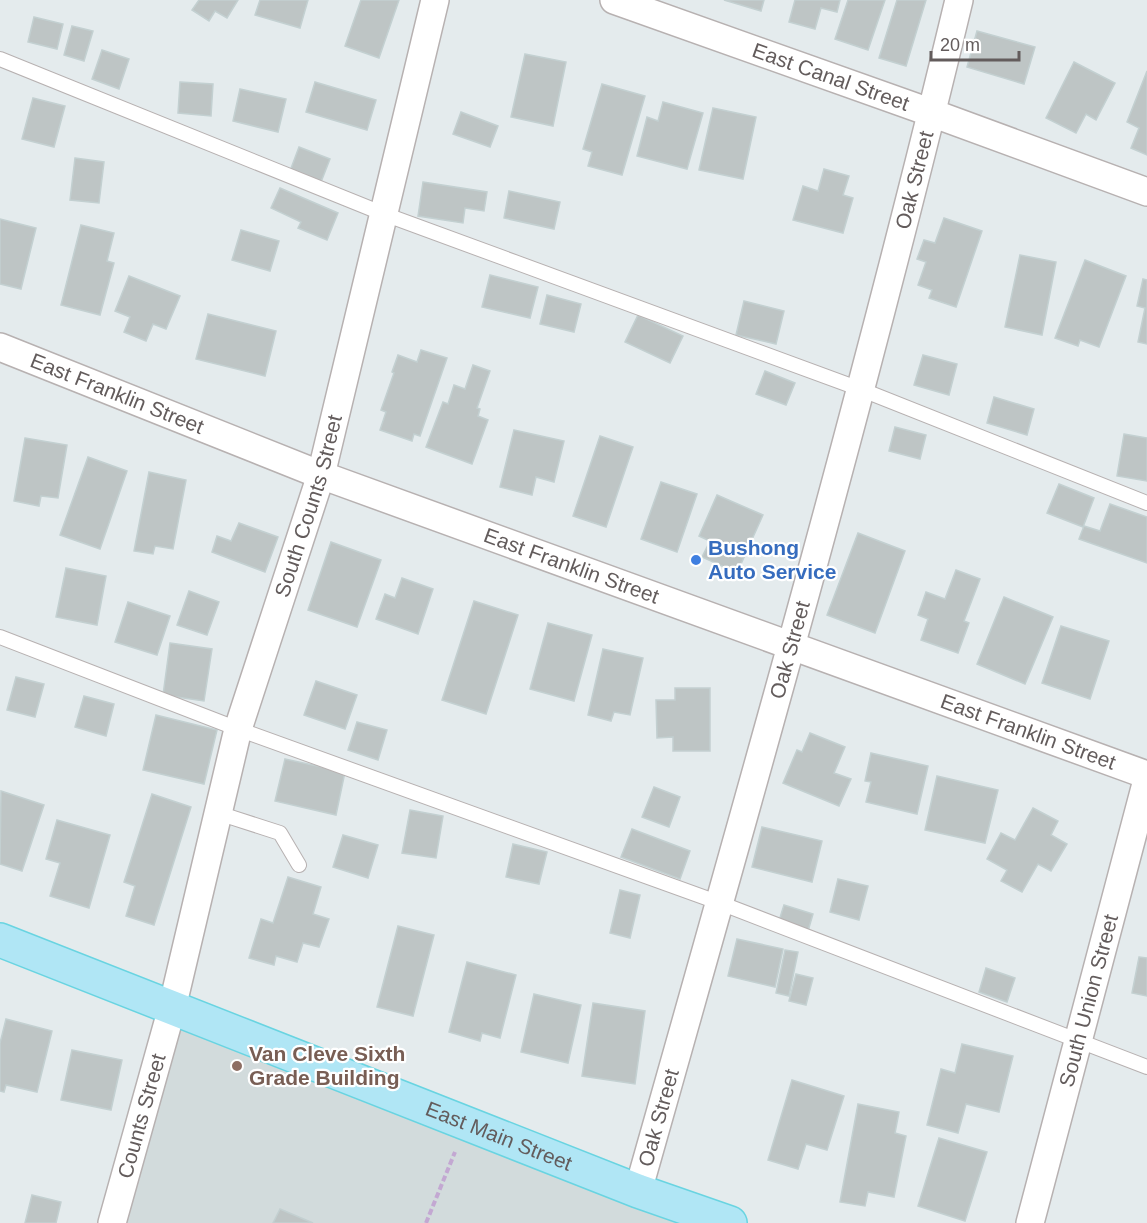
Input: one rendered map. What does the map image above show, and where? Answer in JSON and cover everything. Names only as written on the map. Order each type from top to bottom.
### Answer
[{"type":"main road","name":"East Main Street","points":[[0,940],[638,1191],[730,1223]]},
{"type":"street","name":"South Counts Street","points":[[172,1008],[238,729],[321,475],[435,0]]},
{"type":"street","name":"East Canal Street","points":[[614,0],[1147,192]]},
{"type":"street","name":"Oak Street","points":[[638,1191],[792,647],[932,113],[959,0]]},
{"type":"street","name":"East Franklin Street","points":[[0,347],[321,475],[1147,775]]},
{"type":"street","name":"South Union Street","points":[[1030,1223],[1147,780]]},
{"type":"street","name":"Counts Street","points":[[112,1223],[172,1008]]},
{"type":"lane","points":[[0,59],[384,214],[860,389],[1147,504]]},
{"type":"lane","points":[[0,637],[238,729],[720,903],[1147,1067]]},
{"type":"lane","points":[[218,813],[280,833],[300,865]]},
{"type":"path","points":[[426,1223],[467,1124]]},
{"type":"shaded area","name":"Van Cleve Sixth Grade Building","points":[[172,1008],[730,1223],[112,1223]]},
{"type":"building","points":[[199,0],[238,0],[227,18],[215,11],[209,21],[192,10]]},
{"type":"building","points":[[260,0],[308,0],[300,28],[255,15]]},
{"type":"building","points":[[361,0],[399,0],[379,58],[345,46]]},
{"type":"building","points":[[724,0],[764,0],[761,11]]},
{"type":"building","points":[[795,0],[840,0],[837,12],[821,8],[815,29],[789,22]]},
{"type":"building","points":[[848,0],[885,0],[868,50],[835,39]]},
{"type":"building","points":[[897,0],[926,0],[906,66],[879,58]]},
{"type":"building","points":[[34,17],[63,24],[57,49],[28,42]]},
{"type":"building","points":[[72,26],[93,31],[84,61],[64,55]]},
{"type":"building","points":[[977,31],[1035,47],[1024,84],[967,67]]},
{"type":"building","points":[[102,50],[129,59],[119,89],[92,79]]},
{"type":"building","points":[[525,54],[566,62],[553,126],[511,117]]},
{"type":"building","points":[[1074,62],[1115,83],[1096,120],[1086,114],[1076,133],[1046,118]]},
{"type":"building","points":[[1147,71],[1147,155],[1131,148],[1139,128],[1127,122]]},
{"type":"building","points":[[180,82],[213,84],[211,116],[178,113]]},
{"type":"building","points":[[315,82],[376,100],[367,130],[306,112]]},
{"type":"building","points":[[602,84],[645,96],[622,175],[588,166],[592,152],[583,149]]},
{"type":"building","points":[[240,89],[286,99],[278,132],[233,121]]},
{"type":"building","points":[[33,98],[65,106],[54,147],[22,139]]},
{"type":"building","points":[[663,102],[703,113],[687,169],[637,156],[647,117],[658,121]]},
{"type":"building","points":[[713,108],[756,117],[743,179],[699,170]]},
{"type":"building","points":[[461,112],[498,126],[490,147],[453,134]]},
{"type":"building","points":[[299,147],[330,159],[321,182],[290,171]]},
{"type":"building","points":[[75,158],[104,162],[99,203],[70,200]]},
{"type":"building","points":[[824,169],[849,176],[843,195],[853,198],[843,233],[793,220],[803,186],[818,191]]},
{"type":"building","points":[[423,182],[487,192],[484,211],[465,208],[463,223],[418,216]]},
{"type":"building","points":[[280,188],[338,213],[327,240],[298,228],[301,222],[271,208]]},
{"type":"building","points":[[509,191],[560,202],[554,229],[504,218]]},
{"type":"building","points":[[944,218],[982,231],[956,307],[929,298],[932,290],[918,285],[926,262],[917,259],[924,240],[935,243]]},
{"type":"building","points":[[0,219],[36,228],[21,289],[0,284]]},
{"type":"building","points":[[81,225],[114,233],[107,261],[114,263],[100,315],[61,305]]},
{"type":"building","points":[[241,230],[279,241],[270,271],[232,260]]},
{"type":"building","points":[[1020,255],[1056,262],[1042,335],[1005,327]]},
{"type":"building","points":[[1085,260],[1126,276],[1099,347],[1080,340],[1078,346],[1055,338]]},
{"type":"building","points":[[490,275],[538,287],[530,318],[482,307]]},
{"type":"building","points":[[129,276],[180,296],[166,329],[153,324],[146,341],[124,332],[130,317],[115,311]]},
{"type":"building","points":[[1143,279],[1147,280],[1147,344],[1138,342],[1145,308],[1137,306]]},
{"type":"building","points":[[547,295],[581,304],[574,332],[540,324]]},
{"type":"building","points":[[744,301],[784,311],[776,344],[736,335]]},
{"type":"building","points":[[208,314],[276,331],[265,376],[196,359]]},
{"type":"building","points":[[638,315],[683,336],[670,363],[625,342]]},
{"type":"building","points":[[421,350],[447,358],[420,436],[414,434],[412,441],[380,430],[386,412],[381,410],[398,355],[417,362]]},
{"type":"building","points":[[923,355],[957,364],[949,395],[914,385]]},
{"type":"building","points":[[473,365],[490,371],[477,408],[480,409],[478,416],[488,420],[472,464],[426,447],[443,402],[448,404],[454,385],[465,389]]},
{"type":"building","points":[[765,371],[795,383],[786,405],[756,394]]},
{"type":"building","points":[[994,397],[1034,409],[1027,435],[987,423]]},
{"type":"building","points":[[895,427],[926,435],[920,459],[889,451]]},
{"type":"building","points":[[514,430],[564,441],[554,482],[536,477],[532,495],[500,487]]},
{"type":"building","points":[[1124,434],[1147,438],[1147,481],[1117,476]]},
{"type":"building","points":[[600,436],[633,447],[606,527],[573,516]]},
{"type":"building","points":[[25,438],[67,445],[58,498],[41,496],[39,506],[14,501]]},
{"type":"building","points":[[88,457],[127,471],[100,549],[60,535]]},
{"type":"building","points":[[149,472],[186,480],[173,549],[155,546],[153,554],[134,551]]},
{"type":"building","points":[[661,482],[697,494],[677,552],[641,539]]},
{"type":"building","points":[[1059,484],[1094,498],[1083,527],[1047,513]]},
{"type":"building","points":[[717,495],[763,515],[737,573],[702,557],[710,541],[699,536]]},
{"type":"building","points":[[1110,504],[1147,517],[1147,563],[1079,539],[1084,526],[1100,531]]},
{"type":"building","points":[[239,523],[278,537],[265,572],[212,552],[217,536],[231,541]]},
{"type":"building","points":[[858,533],[905,551],[875,633],[827,615]]},
{"type":"building","points":[[331,542],[381,560],[357,627],[308,610]]},
{"type":"building","points":[[66,568],[106,576],[97,625],[56,617]]},
{"type":"building","points":[[956,570],[980,579],[964,621],[969,623],[958,653],[921,640],[928,619],[918,615],[926,592],[945,599]]},
{"type":"building","points":[[402,578],[433,589],[418,634],[376,619],[385,594],[395,598]]},
{"type":"building","points":[[189,591],[219,602],[207,635],[177,625]]},
{"type":"building","points":[[1004,597],[1053,617],[1025,684],[977,664]]},
{"type":"building","points":[[474,601],[518,615],[486,714],[442,700]]},
{"type":"building","points":[[128,602],[170,616],[157,655],[115,642]]},
{"type":"building","points":[[548,623],[592,635],[574,701],[530,689]]},
{"type":"building","points":[[1061,626],[1109,641],[1090,699],[1042,683]]},
{"type":"building","points":[[170,643],[212,649],[204,701],[163,695]]},
{"type":"building","points":[[603,649],[643,658],[630,715],[614,712],[611,721],[588,715]]},
{"type":"building","points":[[16,677],[44,684],[35,717],[7,710]]},
{"type":"building","points":[[316,681],[357,695],[345,729],[304,715]]},
{"type":"building","points":[[675,688],[710,688],[710,751],[673,751],[673,737],[657,738],[656,700],[675,700]]},
{"type":"building","points":[[84,696],[114,704],[106,736],[75,727]]},
{"type":"building","points":[[156,715],[217,730],[204,784],[143,770]]},
{"type":"building","points":[[357,722],[387,730],[378,760],[348,750]]},
{"type":"building","points":[[810,733],[845,747],[834,773],[851,779],[839,806],[783,783],[797,750],[802,752]]},
{"type":"building","points":[[871,753],[928,766],[917,814],[866,802],[871,782],[865,781]]},
{"type":"building","points":[[285,759],[345,772],[336,815],[275,801]]},
{"type":"building","points":[[937,776],[998,790],[985,843],[925,830]]},
{"type":"building","points":[[654,787],[680,797],[669,827],[642,817]]},
{"type":"building","points":[[1,791],[44,805],[22,871],[0,864]]},
{"type":"building","points":[[152,794],[191,807],[154,925],[126,916],[135,886],[124,882]]},
{"type":"building","points":[[1033,808],[1058,821],[1051,835],[1067,844],[1051,871],[1038,864],[1022,892],[1001,881],[1007,870],[987,859],[1001,833],[1015,840]]},
{"type":"building","points":[[410,810],[443,816],[436,858],[402,853]]},
{"type":"building","points":[[57,820],[110,835],[89,908],[50,896],[60,863],[46,859]]},
{"type":"building","points":[[762,827],[822,841],[812,882],[752,867]]},
{"type":"building","points":[[632,829],[690,851],[680,879],[621,857]]},
{"type":"building","points":[[343,835],[378,845],[368,878],[333,867]]},
{"type":"building","points":[[513,844],[547,852],[539,884],[506,877]]},
{"type":"building","points":[[288,877],[321,887],[313,914],[329,919],[319,947],[303,943],[297,962],[276,956],[274,965],[249,958],[261,919],[273,923]]},
{"type":"building","points":[[838,879],[868,886],[859,920],[830,912]]},
{"type":"building","points":[[620,890],[640,895],[630,938],[610,933]]},
{"type":"building","points":[[784,905],[813,914],[808,931],[778,924]]},
{"type":"building","points":[[398,926],[434,935],[413,1016],[377,1007]]},
{"type":"building","points":[[737,939],[783,949],[775,987],[728,976]]},
{"type":"building","points":[[785,950],[798,952],[789,996],[776,993]]},
{"type":"building","points":[[1139,957],[1147,958],[1147,996],[1132,993]]},
{"type":"building","points":[[467,962],[516,975],[500,1038],[482,1033],[480,1041],[449,1032]]},
{"type":"building","points":[[986,968],[1015,978],[1007,1002],[979,992]]},
{"type":"building","points":[[796,974],[813,978],[806,1005],[789,1001]]},
{"type":"building","points":[[534,994],[581,1005],[568,1063],[521,1052]]},
{"type":"building","points":[[593,1003],[645,1011],[635,1084],[582,1076]]},
{"type":"building","points":[[6,1019],[52,1031],[37,1092],[6,1085],[4,1092],[0,1091],[0,1043]]},
{"type":"building","points":[[962,1044],[1013,1056],[999,1112],[966,1104],[958,1133],[927,1125],[941,1069],[955,1073]]},
{"type":"building","points":[[72,1050],[122,1060],[111,1110],[61,1100]]},
{"type":"building","points":[[792,1080],[844,1096],[827,1150],[806,1144],[798,1169],[768,1160]]},
{"type":"building","points":[[858,1104],[899,1112],[895,1133],[906,1136],[894,1197],[868,1192],[865,1206],[840,1202]]},
{"type":"building","points":[[939,1138],[987,1152],[965,1221],[918,1206]]},
{"type":"building","points":[[32,1195],[61,1202],[56,1223],[25,1223]]},
{"type":"building","points":[[280,1209],[313,1223],[273,1223]]},
{"type":"place","name":"Bushong Auto Service","points":[[696,560]]},
{"type":"place","name":"Van Cleve Sixth Grade Building","points":[[237,1066]]}]
